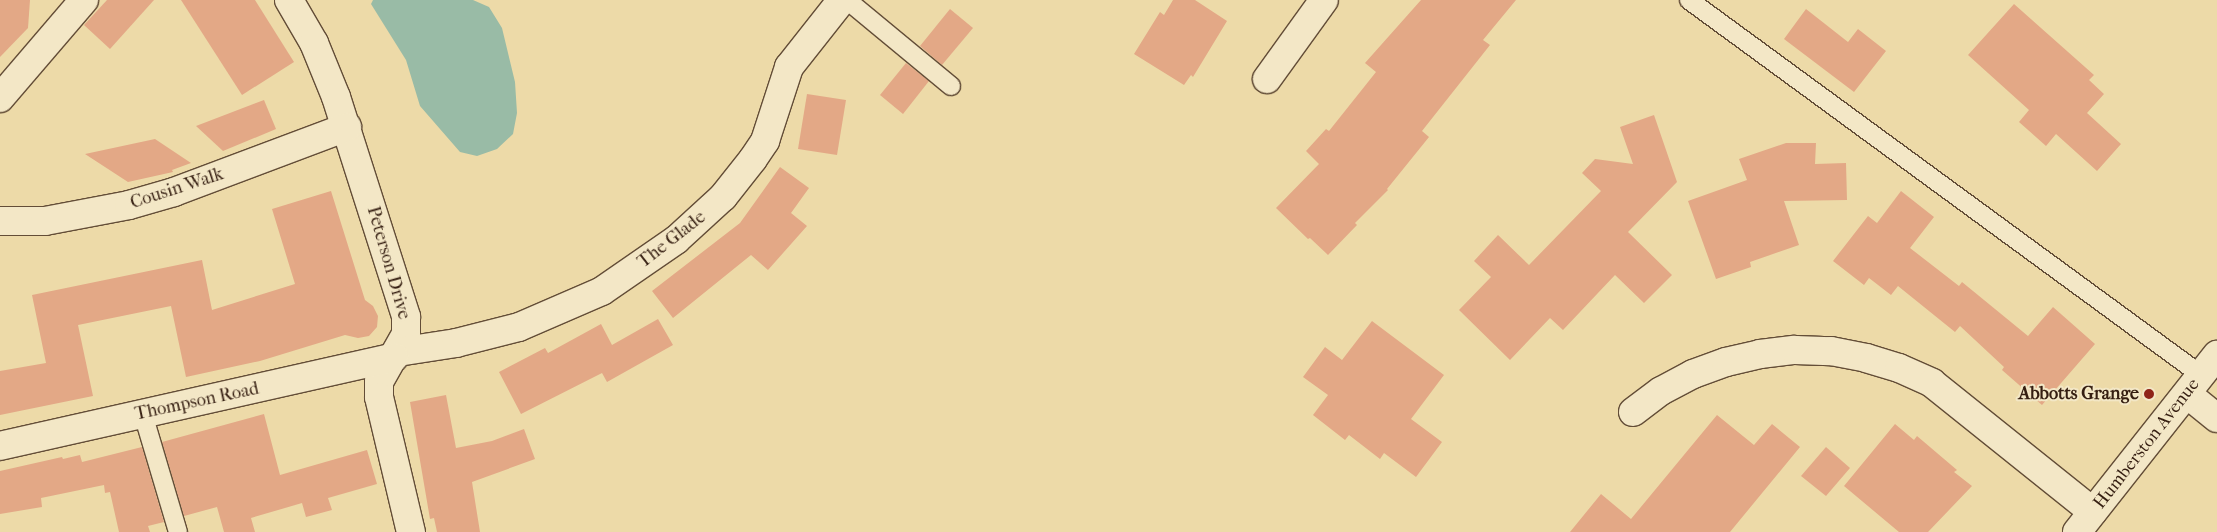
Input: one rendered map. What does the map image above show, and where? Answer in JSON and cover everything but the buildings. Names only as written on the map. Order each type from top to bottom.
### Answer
[{"type":"street","points":[[0,98],[84,0]]},
{"type":"street","name":"Peterson Drive","points":[[289,0],[314,43],[347,127],[406,317],[406,334],[379,382],[379,397],[411,532]]},
{"type":"street","name":"The Glade","points":[[396,354],[456,343],[519,327],[602,291],[676,240],[724,197],[753,159],[765,141],[789,67],[842,0]]},
{"type":"street","points":[[1267,79],[1324,0]]},
{"type":"street","name":"Cousin Walk","points":[[0,221],[45,221],[129,205],[174,192],[347,127]]},
{"type":"street","points":[[1633,412],[1661,391],[1693,374],[1726,362],[1760,354],[1796,350],[1831,351],[1866,358],[1900,368],[1932,383],[2085,522]]},
{"type":"street","name":"Thompson Road","points":[[0,446],[396,354]]},
{"type":"street","points":[[2202,375],[2217,418]]},
{"type":"street","name":"Humberston Avenue","points":[[2085,522],[2202,375]]},
{"type":"lane","points":[[847,0],[951,86]]},
{"type":"lane","points":[[1689,0],[2202,375]]},
{"type":"lane","points":[[143,414],[178,532]]},
{"type":"shaded area","points":[[373,0],[473,0],[489,7],[502,28],[515,82],[517,113],[513,134],[497,149],[477,156],[460,152],[420,106],[406,60],[371,4]]},
{"type":"place","name":"Abbotts Grange","points":[[2149,394]]}]
